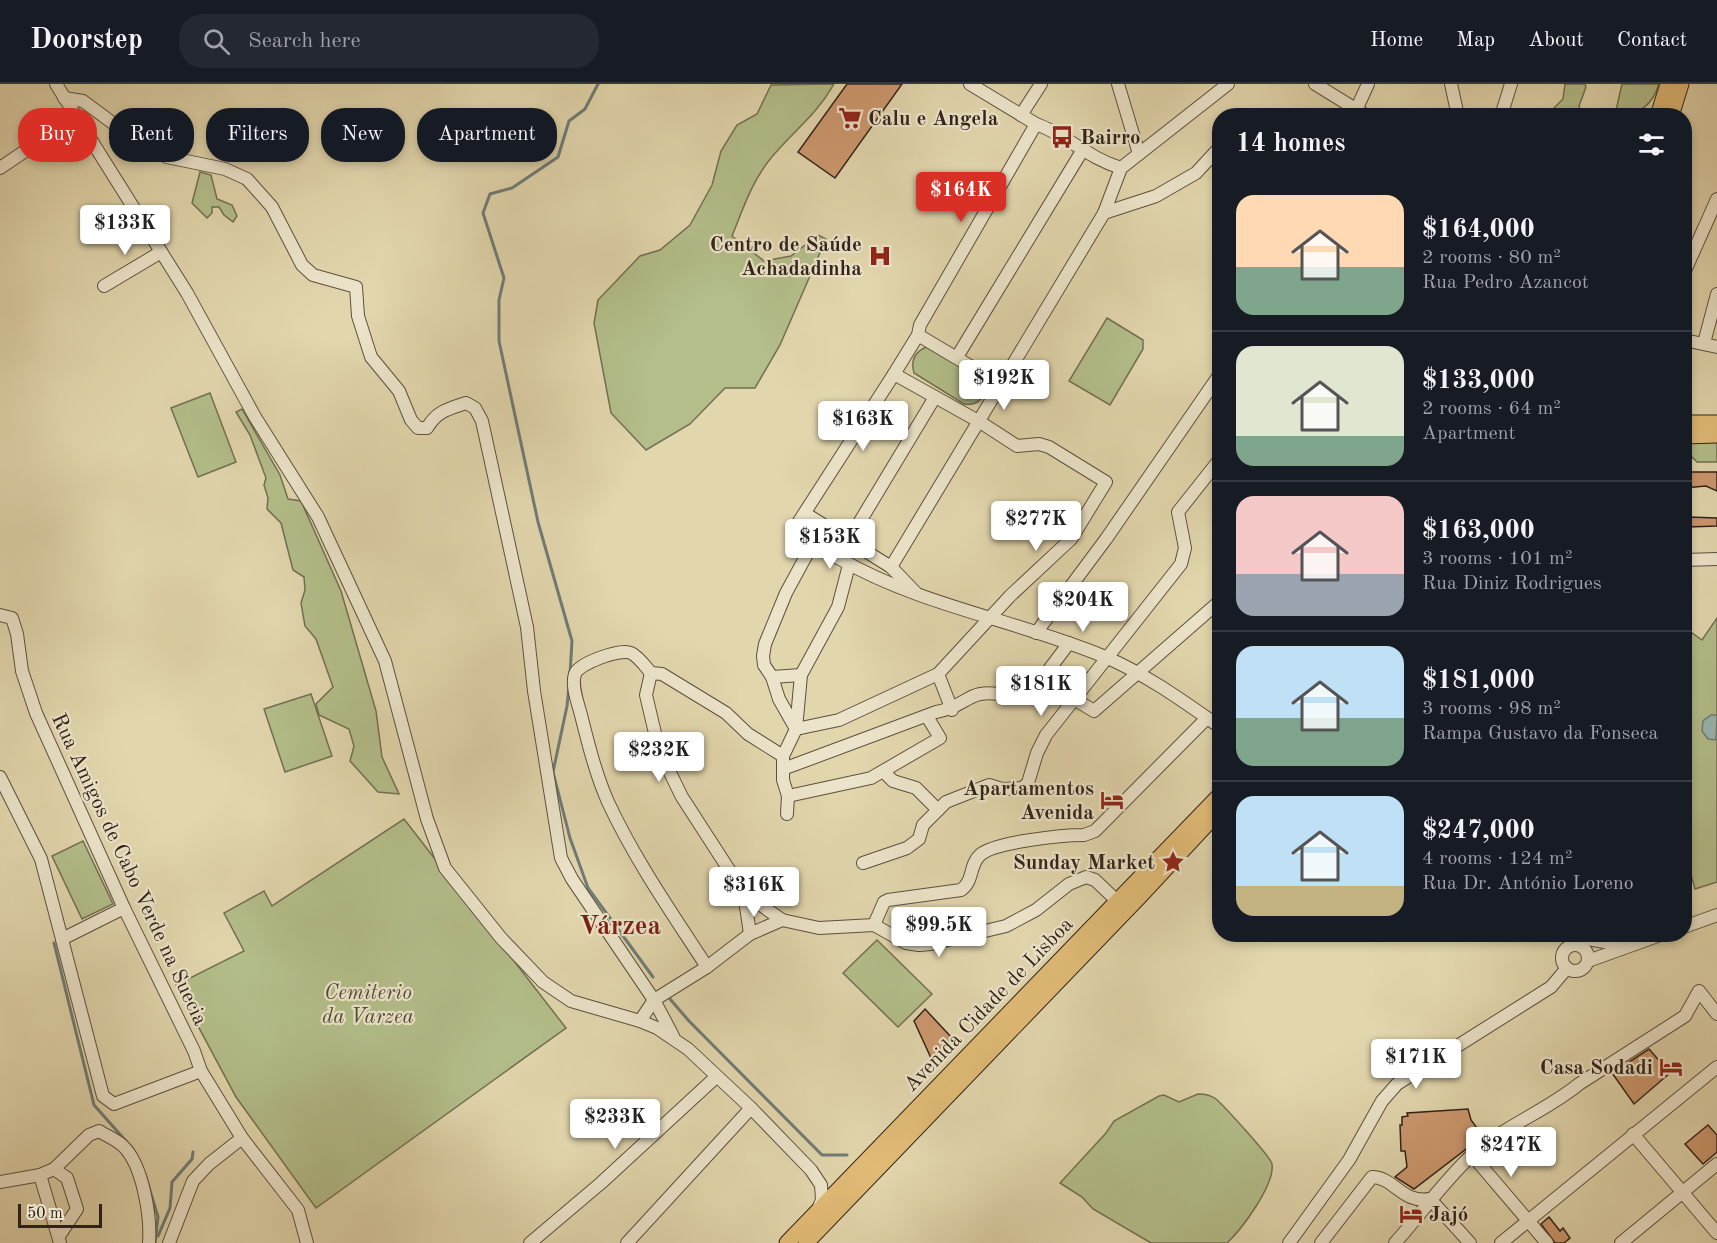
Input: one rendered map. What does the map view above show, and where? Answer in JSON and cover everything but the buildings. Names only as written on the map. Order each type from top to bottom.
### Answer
[{"type":"main road","points":[[1660,108],[1668,84]]},
{"type":"main road","points":[[1674,108],[1681,84]]},
{"type":"main road","points":[[1692,423],[1717,423]]},
{"type":"main road","points":[[1692,436],[1717,435]]},
{"type":"main road","name":"Avenida Cidade de Lisboa","points":[[787,1243],[1212,803]]},
{"type":"main road","name":"Avenida Cidade de Lisboa","points":[[806,1243],[1212,819]]},
{"type":"street","points":[[56,84],[70,108]]},
{"type":"street","points":[[970,84],[1082,151],[1107,164],[1121,168]]},
{"type":"street","points":[[1021,115],[1041,84]]},
{"type":"street","points":[[1118,84],[1139,154]]},
{"type":"street","points":[[1315,84],[1355,108]]},
{"type":"street","points":[[1363,108],[1368,84]]},
{"type":"street","points":[[1451,84],[1456,108]]},
{"type":"street","points":[[1504,108],[1511,84]]},
{"type":"street","points":[[891,567],[1104,213],[1121,168],[1226,85]]},
{"type":"street","points":[[64,98],[83,101],[122,130],[167,157],[225,169],[253,184],[272,207],[302,265],[313,275],[356,287],[358,316],[371,357],[399,391],[411,420],[418,428],[427,428],[435,415],[454,407],[466,403],[475,408],[482,421],[527,627],[534,691],[561,858],[572,879],[654,1000],[674,1038]]},
{"type":"street","points":[[1036,124],[920,325],[918,335],[798,523],[798,530],[802,539],[812,545],[921,597],[1069,643],[1106,657],[1136,673],[1212,721]]},
{"type":"street","points":[[97,151],[187,293],[255,417],[318,517],[385,661],[427,819],[445,868],[501,938],[543,982],[571,1001],[640,1021],[674,1038],[751,1108],[811,1170],[821,1185],[822,1200],[817,1212]]},
{"type":"street","points":[[957,357],[1082,151]]},
{"type":"street","points":[[0,168],[18,156]]},
{"type":"street","points":[[1104,213],[1155,196],[1197,173],[1212,156]]},
{"type":"street","points":[[1692,255],[1717,199]]},
{"type":"street","points":[[104,286],[161,252]]},
{"type":"street","points":[[1704,344],[1717,294]]},
{"type":"street","points":[[918,335],[1002,385]]},
{"type":"street","points":[[1692,342],[1717,347]]},
{"type":"street","points":[[796,729],[839,720],[938,675],[1010,596],[1071,540],[1106,482],[1049,447],[1039,444],[1017,446],[980,422],[894,375]]},
{"type":"street","points":[[1036,633],[1106,539],[1212,386]]},
{"type":"street","points":[[787,814],[788,796],[783,780],[783,763],[796,729],[801,675],[838,607],[849,539],[935,397]]},
{"type":"street","points":[[863,864],[908,848],[919,839],[922,825],[946,802],[990,785],[1013,789],[1022,788],[1028,783],[1037,753],[1046,735],[1181,564],[1185,548],[1178,512],[1212,469]]},
{"type":"street","points":[[806,513],[891,567],[921,597]]},
{"type":"street","points":[[796,729],[764,665],[765,644],[786,593],[812,545]]},
{"type":"street","points":[[1692,560],[1717,559]]},
{"type":"street","points":[[1074,699],[1094,711],[1212,608]]},
{"type":"street","name":"Rua Amigos de Cabo Verde na Suecia","points":[[0,615],[12,618],[17,634],[22,671],[36,714],[124,908],[194,1051],[201,1071],[242,1138],[298,1210],[307,1243]]},
{"type":"street","points":[[783,763],[928,717],[936,712],[952,710],[970,696],[989,692],[1005,695],[1048,671],[1069,643]]},
{"type":"street","points":[[706,967],[644,869],[607,800],[586,734],[574,686],[575,674],[580,666],[619,651],[630,652],[651,672],[662,674],[726,712],[783,763]]},
{"type":"street","points":[[651,672],[646,695],[659,750],[682,797],[744,893],[782,920],[835,929],[874,925],[890,936],[919,945],[957,939],[979,931],[1006,926],[1025,917],[1069,884],[1086,877],[1095,880],[1116,900]]},
{"type":"street","points":[[772,678],[801,675]]},
{"type":"street","points":[[938,675],[952,710]]},
{"type":"street","points":[[788,796],[851,783],[884,772],[940,738],[928,717]]},
{"type":"street","points":[[874,925],[884,902],[888,900],[961,890],[968,885],[973,867],[980,854],[995,846],[1084,835],[1095,831],[1207,718]]},
{"type":"street","points":[[884,772],[894,781],[916,788],[938,810]]},
{"type":"street","points":[[0,777],[41,859],[103,1096],[114,1104],[201,1071]]},
{"type":"street","points":[[744,893],[750,934]]},
{"type":"street","points":[[62,939],[124,908]]},
{"type":"street","points":[[1692,924],[1717,915]]},
{"type":"street","points":[[640,1021],[654,1000],[706,967],[750,934],[782,920]]},
{"type":"street","points":[[1561,942],[1566,948]]},
{"type":"street","points":[[1606,942],[1629,946]]},
{"type":"street","points":[[1588,961],[1640,942]]},
{"type":"street","points":[[1574,945],[1583,947],[1588,954],[1588,961],[1586,966],[1579,971],[1567,968],[1562,958],[1566,948],[1574,945]]},
{"type":"street","points":[[1289,1243],[1349,1160],[1382,1101],[1397,1084],[1551,987],[1567,968]]},
{"type":"street","points":[[1395,1243],[1430,1199],[1472,1155],[1513,1124],[1565,1095],[1685,1016],[1699,991],[1717,1014]]},
{"type":"street","points":[[1501,1243],[1717,1066]]},
{"type":"street","points":[[530,1243],[601,1183],[716,1077]]},
{"type":"street","points":[[627,1243],[751,1108]]},
{"type":"street","points":[[0,1182],[40,1175],[54,1169],[89,1135],[99,1131],[124,1146],[136,1167],[148,1212],[149,1243]]},
{"type":"street","points":[[1633,1134],[1717,1233]]},
{"type":"street","points":[[169,1243],[193,1181],[209,1164],[242,1138]]},
{"type":"street","points":[[1472,1155],[1547,1243]]},
{"type":"street","points":[[1621,1243],[1717,1164]]},
{"type":"street","points":[[54,1169],[67,1178],[77,1209],[59,1240]]},
{"type":"street","points":[[811,1170],[828,1182],[846,1182]]},
{"type":"street","points":[[40,1175],[59,1240]]},
{"type":"street","points":[[1321,1243],[1372,1177],[1383,1180],[1414,1200],[1430,1199]]},
{"type":"street","points":[[1430,1199],[1470,1243]]},
{"type":"green space","points":[[834,84],[820,105],[764,167],[748,196],[732,236],[764,261],[791,256],[818,235],[826,239],[780,345],[755,388],[725,388],[690,424],[646,450],[611,413],[594,323],[598,300],[640,256],[660,250],[690,225],[712,185],[721,151],[737,125],[757,114],[771,85]]},
{"type":"green space","points":[[1565,84],[1585,84],[1580,108],[1554,108],[1563,99]]},
{"type":"green space","points":[[1622,84],[1659,84],[1652,99],[1642,108],[1617,108]]},
{"type":"green space","points":[[200,172],[211,175],[217,199],[232,205],[237,216],[233,222],[224,215],[219,207],[212,207],[212,213],[207,218],[192,203]]},
{"type":"green space","points":[[1107,318],[1143,340],[1143,349],[1110,405],[1069,381]]},
{"type":"green space","points":[[930,346],[980,376],[986,389],[978,401],[964,404],[914,373],[915,356]]},
{"type":"green space","points":[[210,393],[236,462],[198,477],[171,408]]},
{"type":"green space","points":[[242,409],[280,475],[288,499],[301,501],[341,591],[376,711],[382,757],[399,794],[378,792],[350,761],[354,746],[349,729],[319,715],[316,704],[333,687],[316,639],[305,626],[301,603],[305,590],[304,577],[293,570],[281,523],[267,509],[268,498],[264,485],[266,478],[250,435],[236,412]]},
{"type":"green space","points":[[1692,435],[1717,440],[1717,462],[1697,462],[1692,457]]},
{"type":"green space","points":[[1717,618],[1717,882],[1695,889],[1692,878],[1692,633],[1702,640]]},
{"type":"green space","points":[[311,694],[332,756],[285,772],[264,709]]},
{"type":"green space","name":"Cemiterio da Varzea","points":[[404,819],[566,1028],[316,1208],[236,1097],[176,985],[244,951],[224,913],[264,891],[272,906]]},
{"type":"green space","points":[[83,841],[113,904],[82,919],[52,856]]},
{"type":"green space","points":[[877,940],[932,994],[898,1027],[843,973]]},
{"type":"green space","points":[[1198,1094],[1216,1099],[1256,1142],[1272,1164],[1272,1173],[1263,1195],[1227,1243],[1151,1243],[1093,1209],[1082,1197],[1060,1183],[1106,1133],[1114,1121],[1159,1096],[1164,1095],[1179,1102]]},
{"type":"water","points":[[1711,715],[1717,715],[1716,740],[1708,739],[1702,731],[1703,721]]},
{"type":"waterway","points":[[570,674],[572,641],[538,522],[499,341],[499,300],[504,278],[483,213],[490,194],[512,188],[558,157],[569,121],[585,109],[598,84]]},
{"type":"waterway","points":[[569,686],[553,772],[570,838],[588,888],[653,977]]},
{"type":"waterway","points":[[54,943],[94,1105],[133,1149]]},
{"type":"waterway","points":[[670,999],[822,1155],[847,1155]]},
{"type":"waterway","points":[[158,1236],[170,1208],[172,1182],[192,1159],[193,1152]]},
{"type":"waterway","points":[[145,1174],[158,1217],[155,1243]]},
{"type":"place","name":"Calu e Angela","points":[[850,118]]},
{"type":"place","name":"Bairro","points":[[1062,137]]},
{"type":"place","name":"Centro de Saúde Achadadinha","points":[[880,256]]},
{"type":"place","name":"Apartamentos Avenida","points":[[1112,800]]},
{"type":"place","name":"Sunday Market","points":[[1173,862]]},
{"type":"place","name":"Casa Sodadi","points":[[1671,1067]]},
{"type":"place","name":"Jajó","points":[[1411,1214]]},
{"type":"district","name":"Várzea","points":[[620,925]]}]
